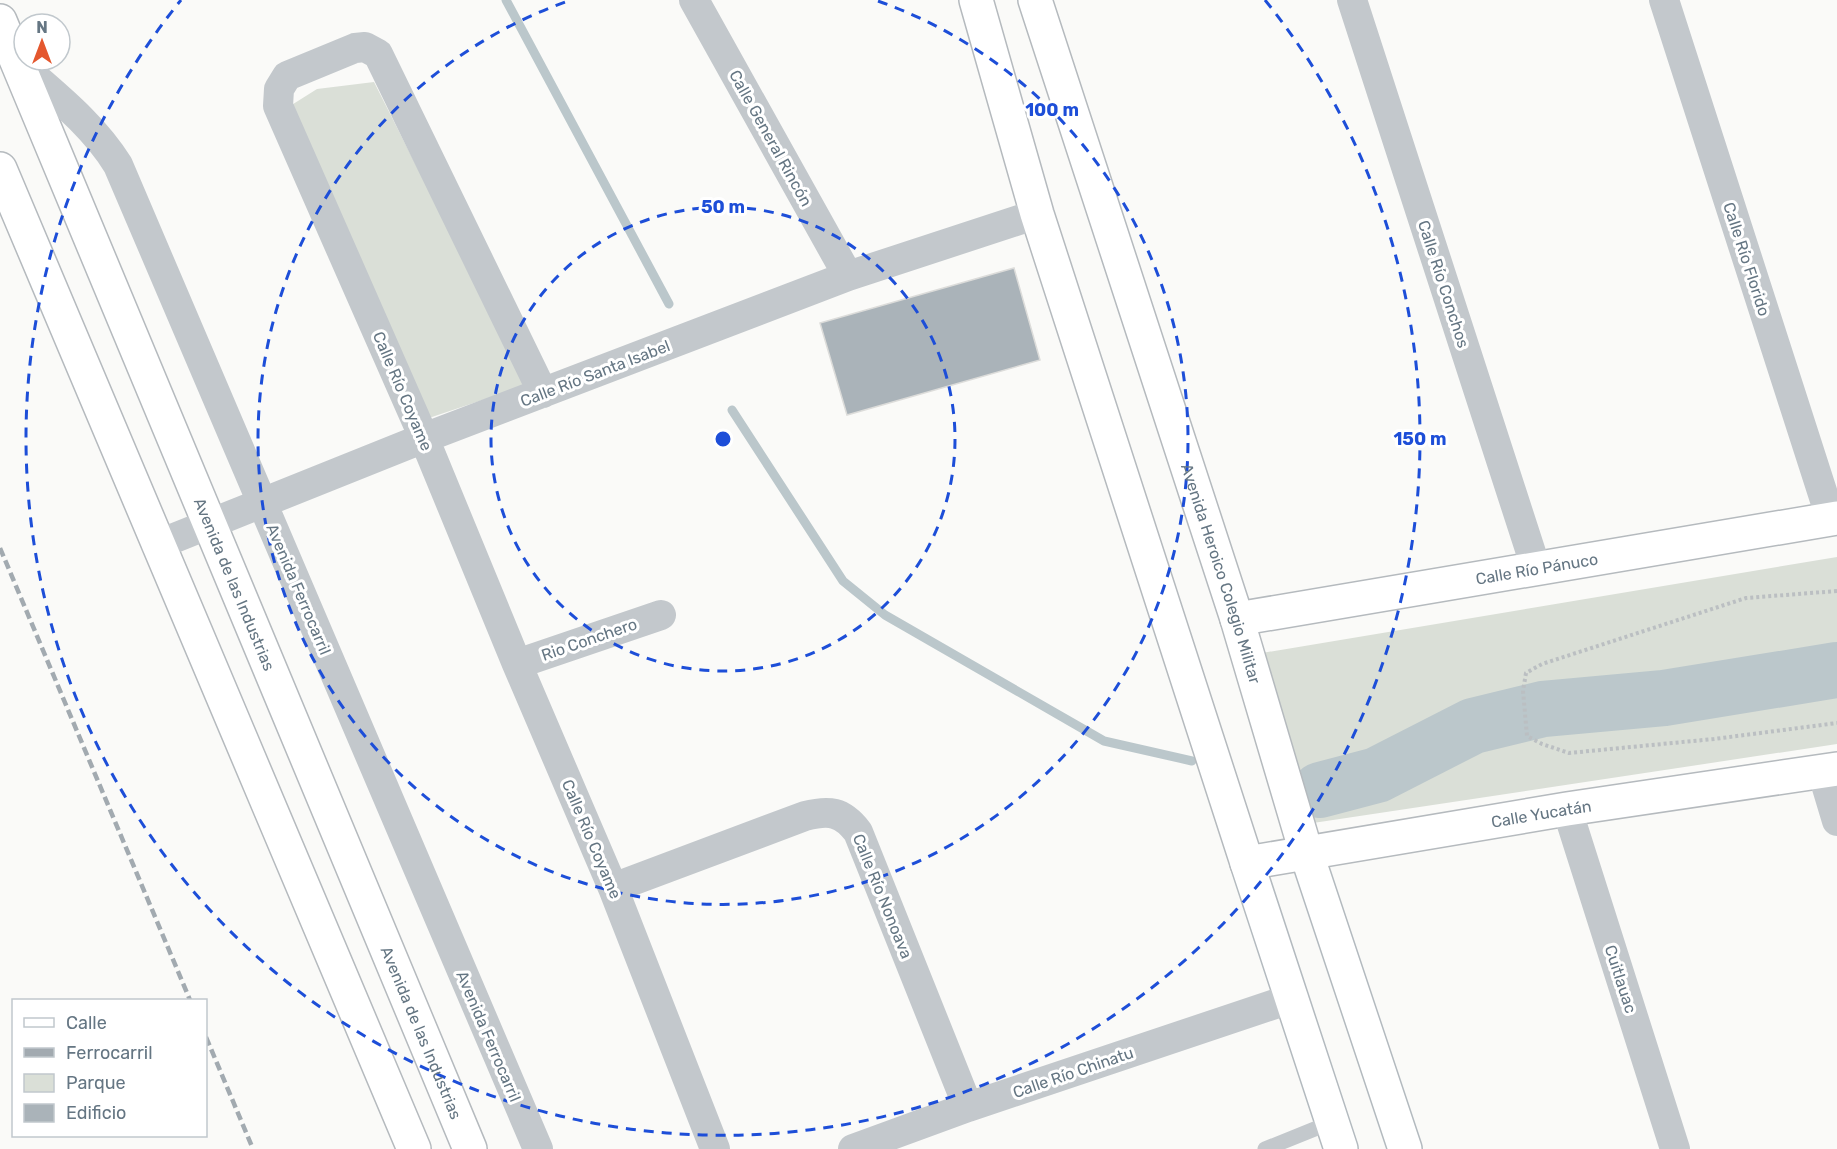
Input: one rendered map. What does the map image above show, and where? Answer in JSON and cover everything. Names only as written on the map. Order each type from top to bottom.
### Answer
[{"type":"main road","points":[[976,0],[1037,214],[1336,1136]]},
{"type":"main road","name":"Avenida Heroico Colegio Militar","points":[[1035,0],[1237,619],[1306,852],[1405,1149]]},
{"type":"main road","name":"Avenida de las Industrias","points":[[0,21],[12,52]]},
{"type":"main road","name":"Avenida de las Industrias","points":[[20,72],[470,1149]]},
{"type":"main road","points":[[0,169],[414,1149]]},
{"type":"main road","name":"Calle Río Pánuco","points":[[1237,619],[1834,518]]},
{"type":"main road","name":"Calle Yucatán","points":[[1247,863],[1567,809],[1829,770]]},
{"type":"street","name":"Calle General Rincón","points":[[694,0],[848,276]]},
{"type":"street","name":"Calle Río Conchos","points":[[1352,0],[1536,568]]},
{"type":"street","name":"Calle Río Florido","points":[[1664,0],[1834,518]]},
{"type":"street","name":"Calle Río Coyame","points":[[543,393],[378,54],[364,47],[355,48],[287,76],[279,89],[278,106],[424,438],[613,888],[715,1149]]},
{"type":"street","name":"Avenida Ferrocarril","points":[[28,72],[89,127],[106,146],[118,165],[537,1149]]},
{"type":"street","name":"Calle Río Santa Isabel","points":[[157,545],[424,438],[848,276],[1037,214]]},
{"type":"street","name":"Rio Conchero","points":[[517,664],[661,615]]},
{"type":"street","points":[[1829,770],[1837,821]]},
{"type":"street","name":"Cuitlauac","points":[[1567,809],[1675,1149]]},
{"type":"street","name":"Calle Río Nonoava","points":[[613,888],[805,816],[820,812],[836,813],[849,820],[858,832],[968,1107]]},
{"type":"street","name":"Calle Río Chinatu","points":[[853,1149],[968,1107],[1293,998]]},
{"type":"lane","points":[[1266,1149],[1336,1136]]},
{"type":"path","points":[[1837,591],[1746,598],[1542,664],[1526,673],[1523,691],[1527,736],[1569,753],[1714,739],[1837,723]]},
{"type":"green space","points":[[374,82],[527,385],[429,418],[290,106],[317,89]]},
{"type":"green space","points":[[1837,557],[1837,744],[1313,823],[1262,653]]},
{"type":"building","points":[[1014,268],[1040,360],[847,415],[820,323]]},
{"type":"waterway","points":[[506,0],[669,304]]},
{"type":"waterway","points":[[732,410],[843,581],[885,615],[1104,741],[1192,761]]},
{"type":"waterway","points":[[1320,790],[1377,775],[1473,726],[1543,709],[1664,698],[1837,670]]},
{"type":"railway","points":[[0,548],[190,999]]},
{"type":"railway","points":[[207,1039],[253,1149]]}]
